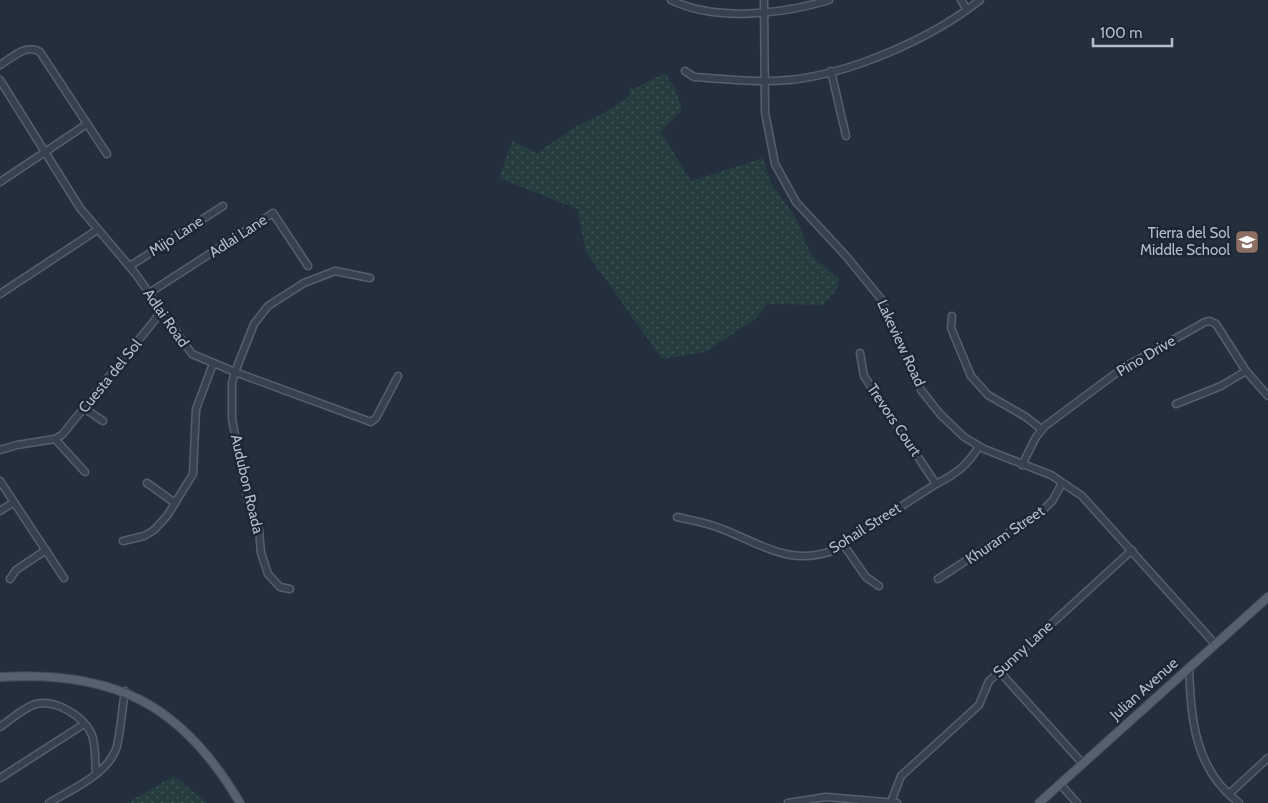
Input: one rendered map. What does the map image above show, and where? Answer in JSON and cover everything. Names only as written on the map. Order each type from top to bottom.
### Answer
[{"type":"main road","name":"Julian Avenue","points":[[1039,803],[1268,597]]},
{"type":"main road","points":[[0,677],[62,678],[125,691],[165,715],[189,734],[215,763],[240,803]]},
{"type":"street","points":[[671,0],[704,12],[765,12],[804,7],[829,0]]},
{"type":"street","name":"Lakeview Road","points":[[764,0],[765,112],[775,164],[796,202],[875,289],[922,390],[940,414],[964,437],[979,446],[1051,476],[1090,504],[1215,644]]},
{"type":"street","points":[[961,0],[966,8]]},
{"type":"street","points":[[685,72],[694,77],[790,80],[831,71],[865,62],[896,49],[924,35],[980,0]]},
{"type":"street","points":[[0,65],[25,50],[38,51],[107,154]]},
{"type":"street","points":[[831,71],[846,136]]},
{"type":"street","name":"Adlai Road","points":[[0,80],[47,152],[57,174],[97,230],[130,266],[192,354],[213,364],[371,422],[376,418],[398,376]]},
{"type":"street","points":[[0,182],[88,124]]},
{"type":"street","name":"Mijo Lane","points":[[130,266],[223,206]]},
{"type":"street","name":"Adlai Lane","points":[[149,293],[273,213],[308,266]]},
{"type":"street","points":[[0,294],[97,230]]},
{"type":"street","name":"Audubon Roada","points":[[290,589],[280,586],[268,574],[261,553],[259,530],[248,502],[232,418],[232,384],[235,372],[254,324],[268,306],[304,283],[335,271],[370,278]]},
{"type":"street","name":"Cuesta del Sol","points":[[55,439],[62,435],[162,311]]},
{"type":"street","points":[[952,316],[951,328],[971,376],[988,395],[1026,417],[1041,430]]},
{"type":"street","name":"Pino Drive","points":[[1022,465],[1041,430],[1123,368],[1204,322],[1210,321],[1216,324],[1246,370],[1268,396]]},
{"type":"street","name":"Trevors Court","points":[[860,353],[864,376],[936,484]]},
{"type":"street","points":[[124,541],[144,536],[154,530],[176,503],[193,474],[196,409],[213,364]]},
{"type":"street","points":[[1176,404],[1221,386],[1246,370]]},
{"type":"street","points":[[84,408],[102,421]]},
{"type":"street","points":[[0,450],[17,445],[55,439],[85,472]]},
{"type":"street","name":"Sohail Street","points":[[677,517],[719,528],[792,556],[822,554],[843,544],[962,469],[979,446]]},
{"type":"street","points":[[0,481],[64,578]]},
{"type":"street","points":[[147,483],[176,503]]},
{"type":"street","name":"Khuram Street","points":[[938,580],[1043,510],[1053,500],[1062,483]]},
{"type":"street","points":[[0,511],[14,502]]},
{"type":"street","points":[[843,544],[866,577],[879,586]]},
{"type":"street","points":[[10,579],[16,570],[46,550]]},
{"type":"street","name":"Sunny Lane","points":[[894,803],[901,776],[979,705],[987,684],[999,671],[1132,550]]},
{"type":"street","points":[[1189,667],[1192,724],[1198,747],[1213,775],[1229,794],[1240,803]]},
{"type":"street","points":[[999,671],[1082,764]]},
{"type":"street","points":[[49,803],[96,774],[108,762],[117,747],[125,691]]},
{"type":"street","points":[[0,727],[34,705],[45,704],[70,711],[92,734],[96,774]]},
{"type":"street","points":[[0,778],[84,724]]},
{"type":"street","points":[[1229,794],[1268,758]]},
{"type":"street","points":[[1060,784],[1077,803]]},
{"type":"street","points":[[788,803],[826,797],[894,803]]},
{"type":"green space","points":[[665,73],[676,90],[682,110],[661,132],[691,181],[763,158],[771,183],[797,220],[811,255],[839,279],[837,289],[823,305],[768,304],[755,319],[705,352],[662,359],[586,252],[577,209],[499,178],[512,141],[537,153],[578,125],[595,118],[629,97],[629,86],[634,89]]},
{"type":"green space","points":[[174,776],[207,803],[127,803]]},
{"type":"place","name":"Tierra del Sol Middle School","points":[[1247,242]]}]
